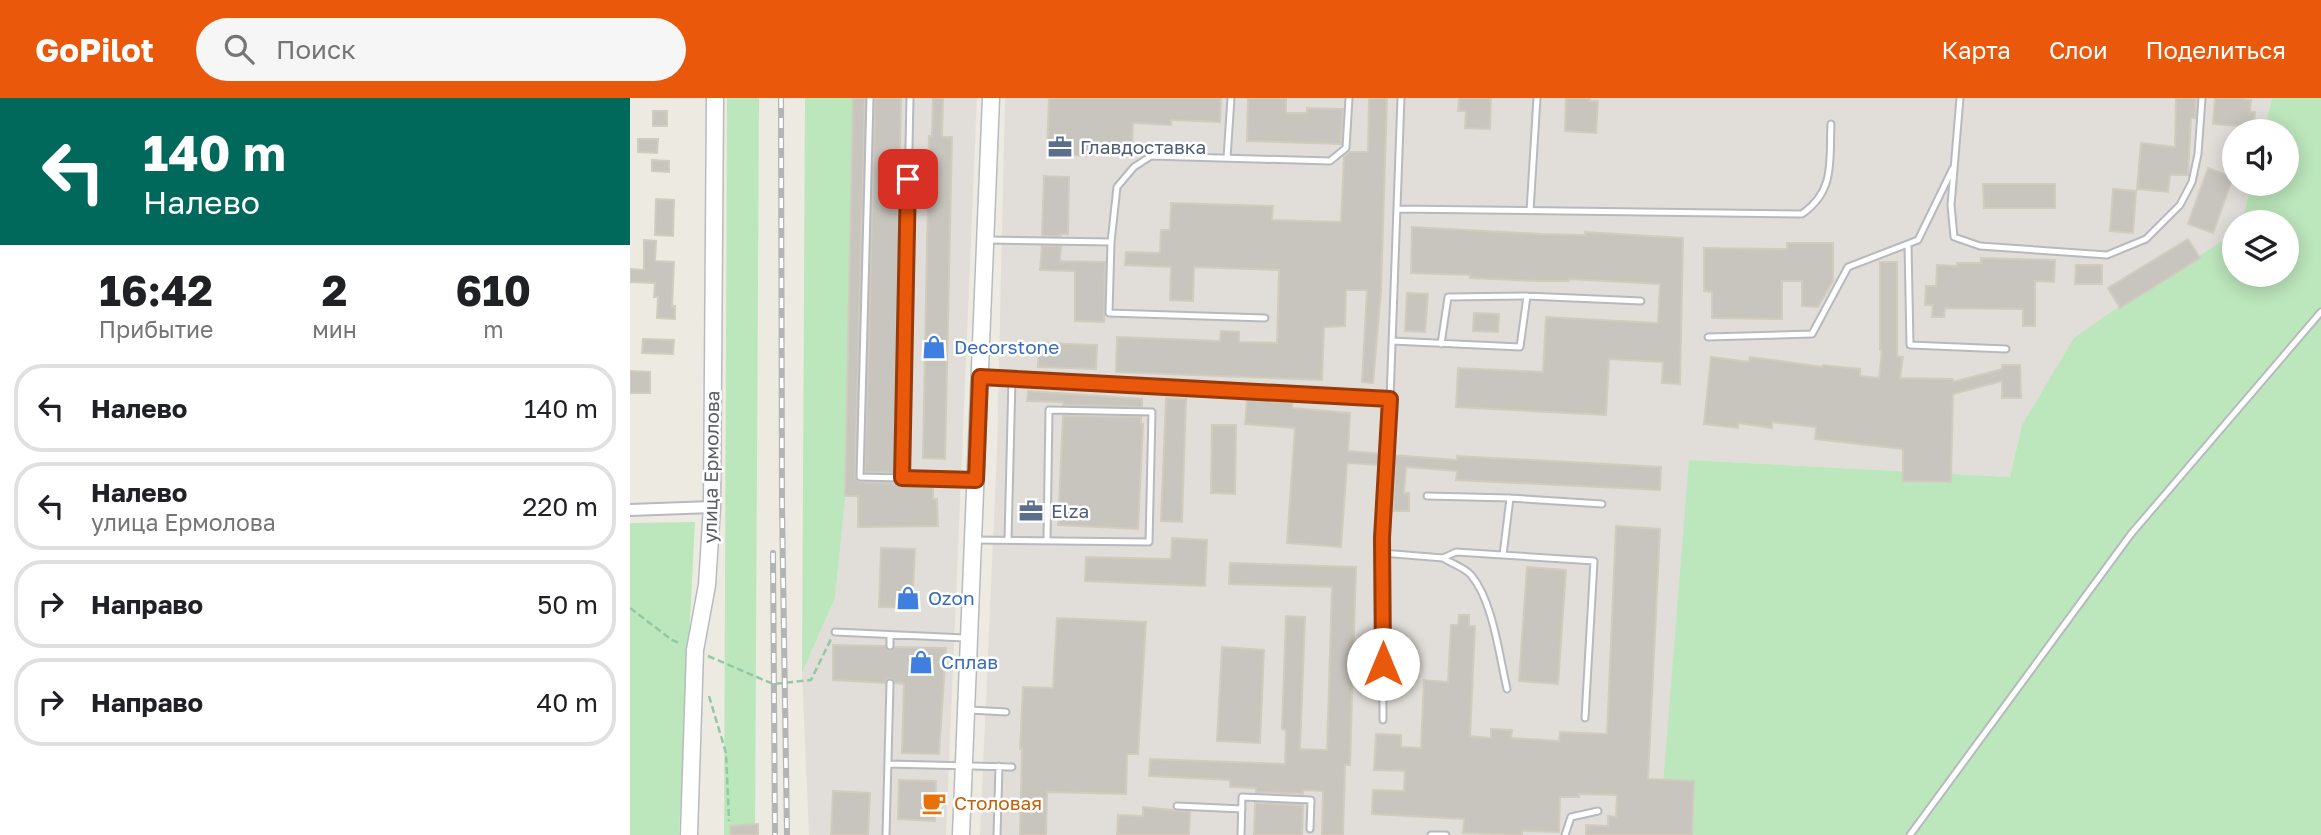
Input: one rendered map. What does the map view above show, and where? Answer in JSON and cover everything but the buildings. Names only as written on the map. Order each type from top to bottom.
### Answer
[{"type":"main road","name":"улица Ермолова","points":[[689,835],[695,650],[707,586],[712,508],[715,98]]},
{"type":"main road","points":[[961,835],[991,98]]},
{"type":"street","points":[[630,510],[712,508]]},
{"type":"lane","points":[[870,98],[860,477],[976,480]]},
{"type":"lane","points":[[902,478],[910,98]]},
{"type":"lane","points":[[1227,158],[1231,98]]},
{"type":"lane","points":[[1265,318],[1109,313],[1111,242],[1117,187],[1134,167],[1151,156],[1330,161],[1346,148],[1349,98]]},
{"type":"lane","points":[[1383,720],[1382,552],[1401,98]]},
{"type":"lane","points":[[1530,211],[1537,98]]},
{"type":"lane","points":[[1960,98],[1951,205],[1954,237],[1980,246],[2107,255],[2146,239],[2180,205],[2192,183],[2198,154],[2202,98]]},
{"type":"lane","points":[[1397,209],[1802,214],[1822,196],[1829,179],[1831,124]]},
{"type":"lane","points":[[1708,337],[1812,334],[1848,267],[1917,240],[1954,165]]},
{"type":"lane","points":[[985,240],[1111,242]]},
{"type":"lane","points":[[1908,244],[1910,345],[2006,349]]},
{"type":"lane","points":[[1441,344],[1448,296],[1641,301]]},
{"type":"lane","points":[[1392,341],[1520,347],[1527,296]]},
{"type":"lane","points":[[1910,835],[2131,534],[2321,312]]},
{"type":"lane","points":[[980,377],[1390,399]]},
{"type":"lane","points":[[1008,539],[1012,378]]},
{"type":"lane","points":[[975,540],[1149,542],[1152,412],[1049,410],[1047,540]]},
{"type":"lane","points":[[1427,496],[1602,504]]},
{"type":"lane","points":[[1503,555],[1510,498]]},
{"type":"lane","points":[[1382,552],[1443,558],[1456,552],[1594,561],[1586,718]]},
{"type":"lane","points":[[1443,558],[1469,572],[1485,595],[1507,689]]},
{"type":"lane","points":[[835,632],[969,639]]},
{"type":"lane","points":[[890,646],[891,635]]},
{"type":"lane","points":[[886,835],[890,683]]},
{"type":"lane","points":[[966,710],[1006,712]]},
{"type":"lane","points":[[888,764],[1012,767]]},
{"type":"lane","points":[[997,835],[999,766]]},
{"type":"lane","points":[[1241,835],[1242,797],[1311,800],[1310,829]]},
{"type":"lane","points":[[1177,806],[1242,809]]},
{"type":"lane","points":[[1564,835],[1571,817],[1598,811]]},
{"type":"lane","points":[[1431,835],[1446,835]]},
{"type":"path","points":[[695,650],[773,684],[811,680],[835,632]]},
{"type":"shaded area","points":[[853,98],[977,98],[946,835],[809,835],[802,673],[835,598],[845,496]]},
{"type":"shaded area","points":[[1005,98],[2272,98],[2267,119],[2222,119],[2222,196],[2248,196],[2245,210],[2222,210],[2222,245],[2022,425],[2010,477],[1689,460],[1697,835],[980,835],[997,450]]},
{"type":"green space","points":[[727,98],[759,98],[755,835],[724,835]]},
{"type":"green space","points":[[805,98],[853,98],[845,499],[835,598],[802,673]]},
{"type":"green space","points":[[2272,98],[2321,98],[2321,835],[1659,835],[1689,460],[2010,477],[2022,425],[2074,338],[2111,312],[2222,241],[2222,287],[2299,287],[2299,210],[2245,210],[2248,196],[2299,196],[2299,119],[2267,119]]},
{"type":"green space","points":[[695,522],[679,835],[630,835],[630,523]]},
{"type":"railway","points":[[781,98],[782,505],[787,835]]},
{"type":"railway","points":[[773,553],[775,835]]},
{"type":"place","name":"Главдоставка","points":[[1060,147]]},
{"type":"place","name":"Decorstone","points":[[934,347]]},
{"type":"place","name":"Elza","points":[[1031,511]]},
{"type":"place","name":"Ozon","points":[[908,598]]},
{"type":"place","name":"Сплав","points":[[921,662]]},
{"type":"place","name":"Столовая","points":[[934,803]]},
{"type":"route","points":[[908,179],[902,478],[976,480],[980,377],[1390,399],[1382,538],[1383,664]]}]
